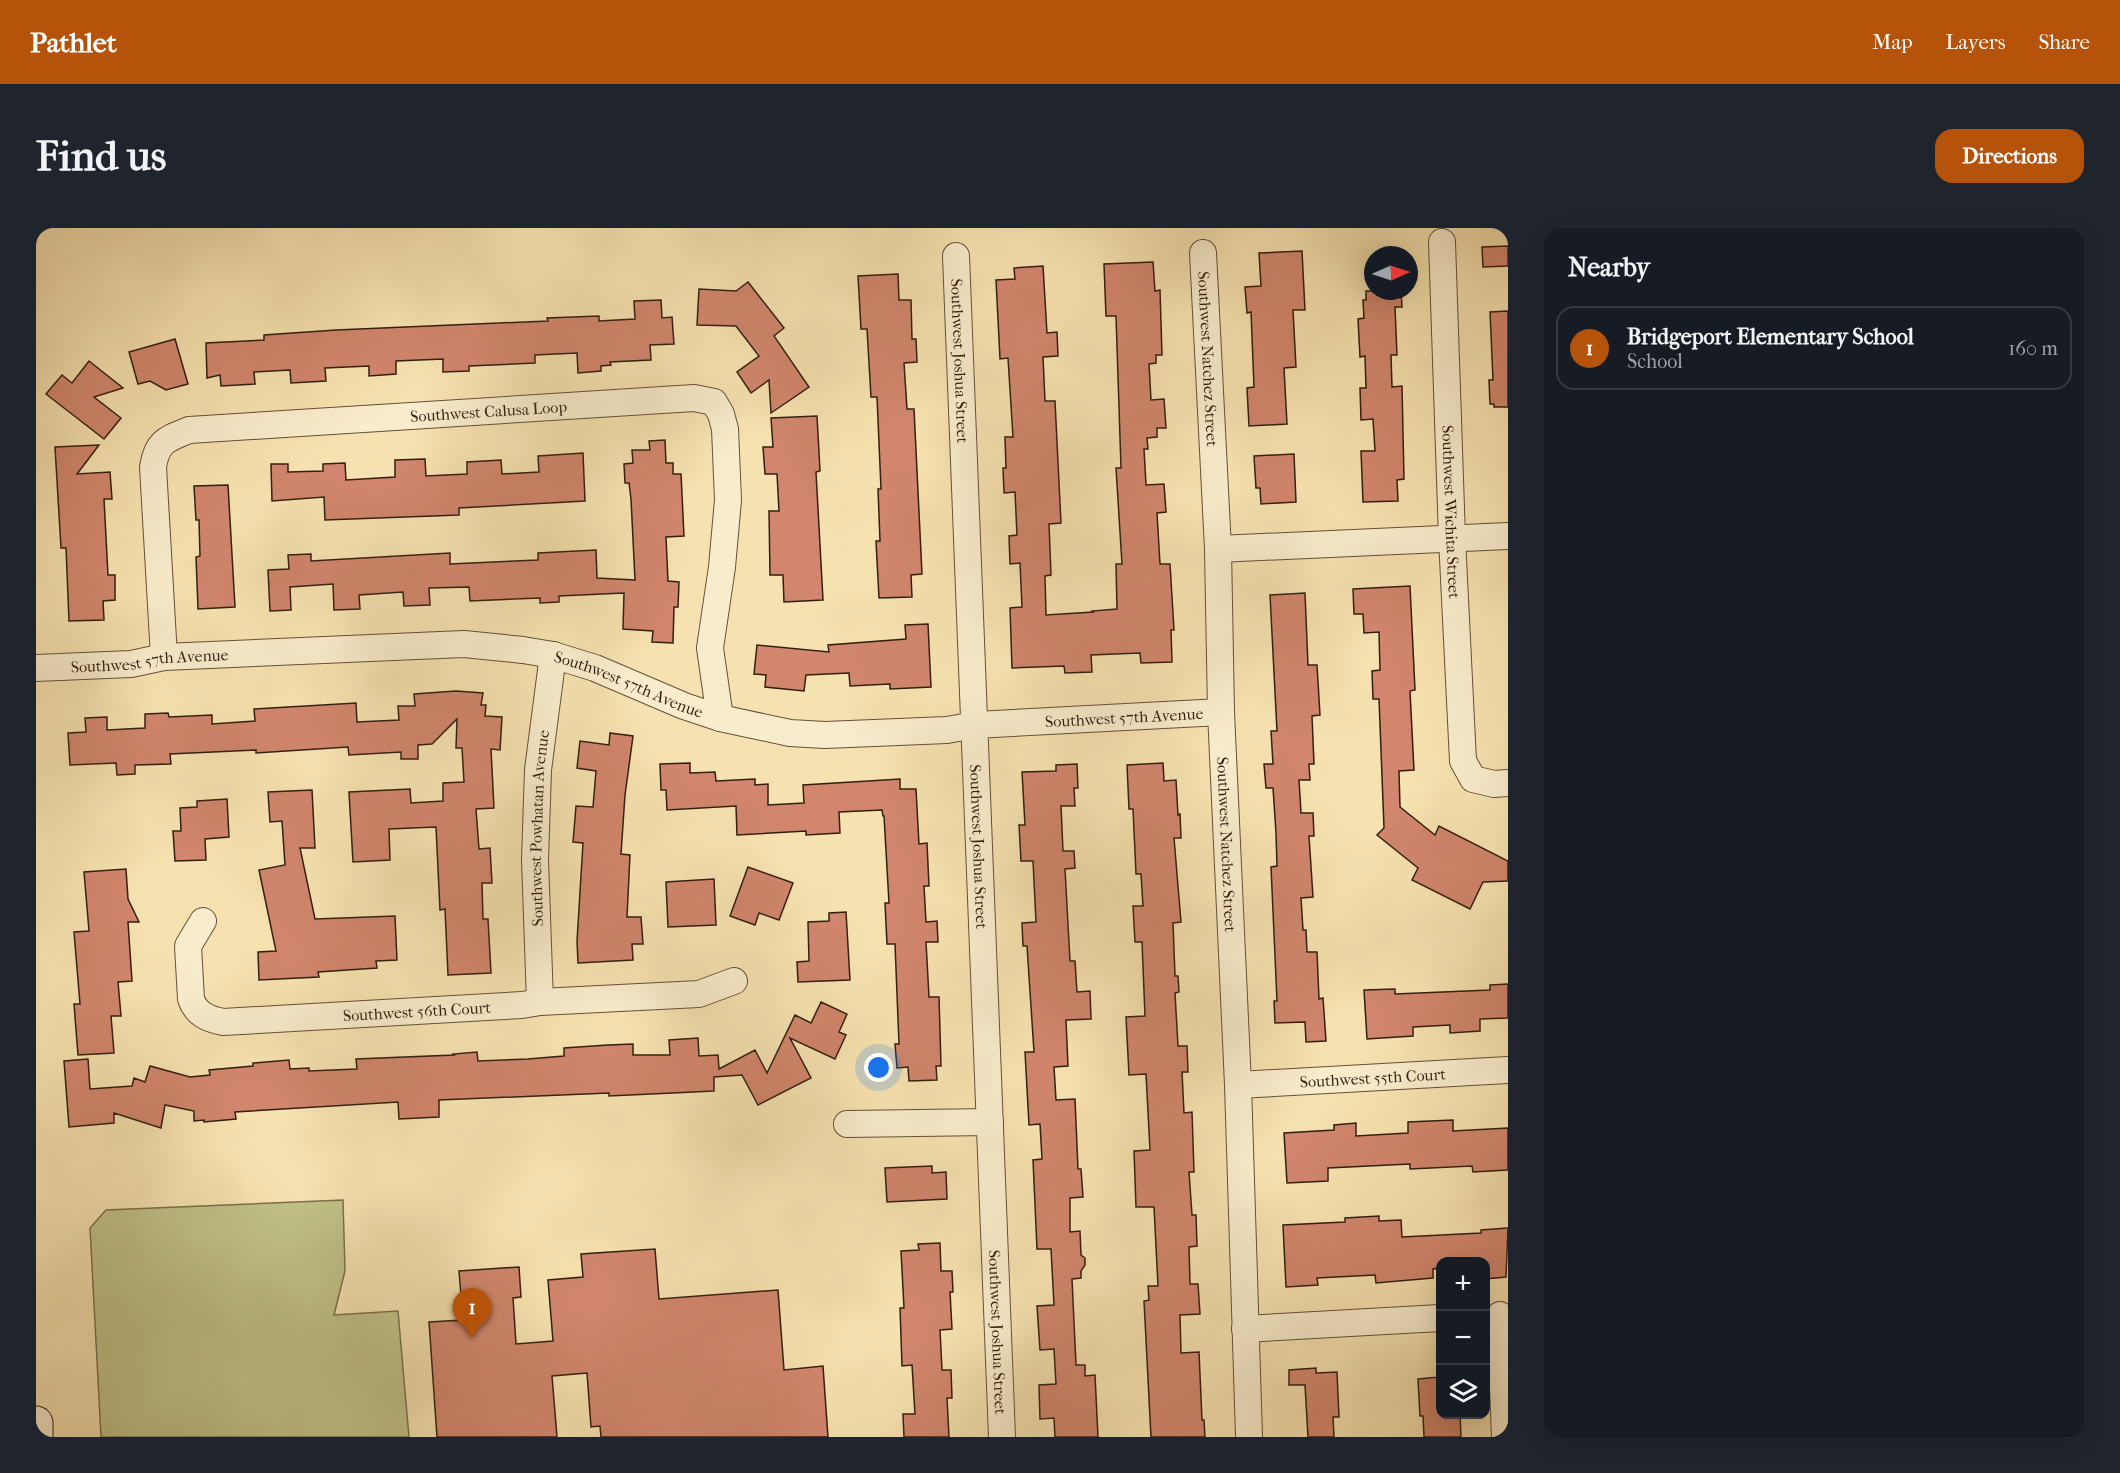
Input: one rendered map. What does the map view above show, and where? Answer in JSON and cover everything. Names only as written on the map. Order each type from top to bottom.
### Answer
[{"type":"main road","points":[[36,1423],[36,1437]]},
{"type":"street","name":"Southwest Wichita Street","points":[[1442,242],[1452,538],[1463,761],[1473,779],[1494,784],[1508,783]]},
{"type":"street","name":"Southwest Natchez Street","points":[[1203,253],[1218,549],[1221,712],[1238,1085],[1249,1437]]},
{"type":"street","name":"Southwest Joshua Street","points":[[956,256],[1002,1437]]},
{"type":"street","name":"Southwest Calusa Loop","points":[[164,657],[153,467],[154,455],[160,444],[168,438],[189,430],[694,398],[714,402],[721,414],[725,429],[728,500],[722,567],[710,648],[720,718]]},
{"type":"street","points":[[1218,549],[1508,536]]},
{"type":"street","name":"Southwest 57th Avenue","points":[[36,668],[131,664],[164,657],[464,644],[553,655],[595,668],[684,706],[720,718],[790,734],[825,735],[947,730],[975,725],[1221,712]]},
{"type":"street","name":"Southwest Powhatan Avenue","points":[[540,1002],[535,860],[538,770],[553,655]]},
{"type":"street","name":"Southwest 56th Court","points":[[203,921],[188,946],[191,999],[200,1013],[210,1020],[223,1022],[699,994],[734,981]]},
{"type":"street","name":"Southwest 55th Court","points":[[1238,1085],[1508,1070]]},
{"type":"street","points":[[847,1124],[990,1122]]},
{"type":"street","points":[[1498,1315],[1505,1437]]},
{"type":"street","points":[[1245,1329],[1436,1318]]},
{"type":"green space","points":[[343,1200],[345,1271],[334,1315],[398,1311],[409,1437],[101,1437],[90,1228],[106,1210]]},
{"type":"building","points":[[1508,246],[1508,266],[1483,267],[1482,247]]},
{"type":"building","points":[[1302,251],[1305,310],[1293,310],[1296,367],[1284,368],[1287,424],[1249,426],[1247,388],[1254,387],[1251,312],[1247,313],[1245,287],[1261,286],[1259,253]]},
{"type":"building","points":[[1153,262],[1155,291],[1160,290],[1162,355],[1156,355],[1156,363],[1149,364],[1151,400],[1164,399],[1166,428],[1157,428],[1157,437],[1147,438],[1148,449],[1144,449],[1146,485],[1164,484],[1166,512],[1157,513],[1160,564],[1170,564],[1174,630],[1171,630],[1172,662],[1141,663],[1140,653],[1091,655],[1092,672],[1065,673],[1064,666],[1012,668],[1010,608],[1022,607],[1020,563],[1010,564],[1009,536],[1017,535],[1015,492],[1004,493],[1005,437],[1013,437],[1008,358],[1000,359],[996,280],[1015,279],[1014,268],[1043,266],[1047,333],[1057,332],[1058,356],[1043,357],[1045,401],[1055,401],[1061,523],[1049,524],[1051,575],[1045,576],[1046,615],[1093,612],[1117,609],[1116,564],[1122,564],[1116,468],[1121,468],[1116,316],[1106,316],[1104,264]]},
{"type":"building","points":[[898,274],[899,300],[911,300],[912,339],[916,339],[917,362],[904,363],[907,409],[914,409],[922,574],[911,575],[912,597],[879,598],[876,541],[880,541],[878,489],[881,489],[877,397],[871,397],[867,329],[861,329],[858,276]]},
{"type":"building","points":[[748,282],[784,328],[774,336],[809,387],[771,413],[769,380],[751,393],[737,372],[759,356],[736,326],[697,325],[699,289],[736,291]]},
{"type":"building","points":[[661,300],[662,318],[672,317],[674,344],[650,345],[651,360],[610,362],[611,365],[601,366],[601,371],[578,373],[577,353],[535,355],[535,363],[469,366],[469,371],[443,372],[443,359],[396,361],[396,374],[369,376],[369,366],[325,368],[326,381],[291,383],[290,370],[254,372],[255,384],[221,386],[220,375],[207,378],[206,343],[264,340],[264,335],[548,321],[547,318],[599,316],[599,321],[635,319],[634,301]]},
{"type":"building","points":[[1364,300],[1402,300],[1402,307],[1395,307],[1397,355],[1391,355],[1392,387],[1402,386],[1404,479],[1397,480],[1398,501],[1363,502],[1361,451],[1375,451],[1373,419],[1361,420],[1360,388],[1366,388],[1365,356],[1360,357],[1358,319],[1364,318]]},
{"type":"building","points":[[1508,311],[1508,407],[1494,407],[1494,404],[1490,404],[1489,380],[1493,380],[1490,312]]},
{"type":"building","points":[[175,339],[188,384],[166,390],[150,381],[138,384],[129,352]]},
{"type":"building","points":[[89,361],[123,388],[94,397],[121,418],[104,439],[46,394],[62,375],[72,383]]},
{"type":"building","points":[[817,416],[820,471],[816,472],[823,600],[784,602],[783,575],[770,575],[769,511],[779,511],[777,474],[765,474],[763,447],[773,447],[771,418]]},
{"type":"building","points":[[665,440],[666,463],[673,463],[673,474],[681,474],[684,536],[666,537],[668,581],[679,582],[678,607],[674,607],[673,643],[652,642],[653,631],[623,629],[624,593],[559,596],[559,602],[540,603],[540,598],[470,601],[469,587],[429,588],[430,605],[404,606],[403,592],[359,595],[360,609],[334,610],[333,584],[290,587],[291,610],[270,611],[268,570],[289,569],[288,555],[311,554],[311,561],[450,553],[450,564],[538,560],[538,553],[596,550],[597,578],[635,580],[631,499],[629,483],[625,483],[624,464],[633,463],[632,450],[650,450],[649,441]]},
{"type":"building","points":[[99,445],[77,474],[110,472],[112,499],[104,499],[108,575],[115,575],[115,600],[103,601],[104,620],[69,621],[66,548],[61,548],[55,447]]},
{"type":"building","points":[[583,453],[585,501],[459,508],[459,515],[325,520],[324,497],[272,501],[271,464],[288,464],[288,472],[323,471],[323,464],[345,463],[346,480],[395,477],[395,460],[425,459],[426,476],[467,474],[467,462],[501,460],[502,474],[539,472],[538,456]]},
{"type":"building","points":[[1294,454],[1296,502],[1261,504],[1260,488],[1256,488],[1254,456]]},
{"type":"building","points":[[228,485],[235,607],[198,609],[196,557],[200,556],[199,520],[196,520],[194,486]]},
{"type":"building","points":[[1410,586],[1415,690],[1410,691],[1414,770],[1399,771],[1400,807],[1435,835],[1439,826],[1508,861],[1508,881],[1483,882],[1470,909],[1412,880],[1418,868],[1377,835],[1384,828],[1379,699],[1373,699],[1372,671],[1380,670],[1379,632],[1364,633],[1363,614],[1354,614],[1353,589]]},
{"type":"building","points":[[1305,593],[1308,665],[1317,665],[1320,715],[1312,716],[1314,764],[1309,764],[1310,780],[1299,780],[1301,813],[1313,813],[1314,836],[1309,836],[1313,897],[1301,898],[1307,952],[1317,952],[1319,999],[1323,998],[1326,1041],[1306,1042],[1305,1022],[1275,1023],[1274,1001],[1277,1001],[1271,867],[1277,866],[1276,833],[1273,788],[1266,788],[1264,764],[1273,764],[1271,731],[1277,731],[1270,595]]},
{"type":"building","points":[[928,624],[931,687],[890,689],[890,684],[850,686],[849,673],[806,675],[804,691],[765,687],[766,675],[754,674],[757,645],[829,652],[828,645],[906,639],[905,625]]},
{"type":"building","points":[[456,691],[483,693],[481,705],[486,705],[485,716],[502,717],[500,750],[491,749],[494,808],[476,809],[479,849],[490,848],[492,883],[482,883],[483,919],[488,919],[491,973],[448,975],[445,909],[440,910],[436,827],[389,829],[390,860],[353,862],[349,792],[410,789],[411,803],[443,801],[443,783],[464,782],[462,748],[456,748],[457,719],[432,744],[418,745],[418,759],[401,759],[401,752],[349,755],[348,747],[256,753],[256,750],[170,754],[171,764],[135,765],[135,774],[117,775],[116,763],[70,765],[68,733],[86,732],[85,718],[107,717],[107,730],[145,728],[145,714],[168,713],[169,717],[212,715],[212,724],[255,721],[254,709],[356,703],[357,722],[399,720],[398,706],[415,706],[414,694]]},
{"type":"building","points":[[610,733],[633,736],[625,795],[621,854],[630,855],[627,917],[641,917],[643,944],[632,944],[633,960],[578,963],[577,941],[583,843],[573,842],[576,806],[593,807],[596,771],[577,768],[580,741],[609,745]]},
{"type":"building","points":[[690,763],[690,773],[715,772],[716,781],[755,779],[755,785],[768,784],[768,805],[804,803],[803,785],[900,779],[900,789],[916,789],[919,844],[927,843],[929,886],[924,886],[926,922],[937,921],[938,942],[926,942],[929,997],[939,997],[941,1066],[936,1066],[937,1080],[909,1081],[908,1067],[897,1068],[895,1044],[899,1044],[895,944],[887,944],[885,903],[889,903],[882,810],[839,812],[840,833],[806,835],[806,831],[737,835],[736,806],[667,810],[666,790],[661,790],[660,764]]},
{"type":"building","points":[[1163,763],[1164,781],[1176,780],[1178,815],[1180,814],[1181,838],[1174,838],[1181,922],[1173,923],[1175,976],[1178,976],[1179,992],[1175,993],[1178,1046],[1187,1046],[1188,1072],[1182,1072],[1184,1113],[1192,1112],[1194,1172],[1189,1172],[1192,1215],[1196,1215],[1197,1246],[1189,1247],[1190,1284],[1198,1284],[1200,1314],[1180,1315],[1181,1353],[1199,1352],[1205,1437],[1151,1437],[1144,1301],[1149,1300],[1148,1286],[1158,1286],[1154,1207],[1136,1207],[1134,1151],[1150,1150],[1146,1074],[1129,1075],[1126,1017],[1145,1016],[1142,942],[1135,942],[1133,906],[1143,906],[1141,874],[1136,874],[1133,809],[1129,809],[1127,765]]},
{"type":"building","points":[[1077,764],[1078,788],[1074,788],[1075,806],[1061,806],[1063,851],[1074,851],[1075,868],[1065,869],[1070,961],[1075,961],[1077,992],[1090,991],[1091,1019],[1066,1020],[1068,1066],[1054,1067],[1056,1100],[1075,1099],[1078,1169],[1081,1169],[1083,1197],[1070,1198],[1070,1232],[1080,1231],[1081,1255],[1085,1258],[1081,1278],[1072,1279],[1076,1365],[1085,1365],[1085,1376],[1095,1375],[1098,1437],[1055,1437],[1054,1418],[1040,1419],[1039,1385],[1056,1384],[1054,1349],[1040,1350],[1037,1306],[1054,1305],[1051,1249],[1037,1249],[1033,1160],[1042,1159],[1040,1124],[1029,1125],[1025,1052],[1034,1052],[1027,946],[1023,946],[1022,923],[1036,922],[1033,861],[1021,861],[1019,825],[1025,825],[1022,772],[1056,771],[1056,765]]},
{"type":"building","points":[[312,790],[315,848],[300,848],[315,919],[395,916],[397,960],[376,961],[377,968],[318,972],[319,977],[259,980],[258,952],[276,951],[259,870],[285,865],[282,821],[270,822],[268,792]]},
{"type":"building","points":[[227,799],[229,837],[205,839],[206,860],[175,861],[173,831],[181,831],[180,808],[197,807],[197,801]]},
{"type":"building","points":[[748,867],[793,883],[779,920],[759,913],[755,925],[730,916]]},
{"type":"building","points":[[126,869],[128,899],[139,922],[128,922],[132,981],[118,982],[121,1016],[111,1016],[114,1053],[78,1055],[74,1004],[80,1004],[74,932],[89,931],[84,872]]},
{"type":"building","points":[[714,879],[716,925],[668,927],[666,882]]},
{"type":"building","points":[[846,912],[850,980],[798,982],[797,962],[809,961],[808,922],[829,921],[829,913]]},
{"type":"building","points":[[1508,984],[1508,1018],[1480,1019],[1480,1031],[1450,1033],[1450,1025],[1413,1027],[1413,1036],[1367,1039],[1364,990],[1395,989],[1395,994],[1490,990],[1490,985]]},
{"type":"building","points":[[821,1002],[847,1014],[839,1032],[846,1035],[835,1059],[790,1038],[811,1078],[758,1105],[742,1075],[714,1077],[714,1091],[439,1100],[439,1117],[399,1119],[398,1102],[235,1112],[236,1119],[204,1122],[204,1120],[194,1121],[194,1111],[165,1105],[161,1128],[114,1113],[114,1123],[69,1127],[64,1061],[88,1059],[90,1089],[132,1086],[134,1078],[145,1082],[150,1066],[190,1077],[210,1075],[209,1070],[289,1060],[290,1069],[309,1068],[309,1071],[357,1069],[356,1059],[477,1052],[478,1061],[528,1059],[564,1056],[564,1048],[608,1045],[633,1044],[633,1055],[670,1055],[669,1040],[698,1038],[699,1056],[718,1055],[719,1069],[755,1050],[767,1073],[795,1015],[811,1023]]},
{"type":"building","points":[[1453,1120],[1453,1131],[1508,1128],[1508,1170],[1473,1172],[1472,1166],[1410,1169],[1410,1164],[1328,1168],[1328,1181],[1287,1183],[1284,1133],[1334,1130],[1334,1125],[1356,1123],[1356,1136],[1408,1133],[1408,1122]]},
{"type":"building","points":[[932,1166],[932,1173],[946,1172],[947,1199],[887,1202],[885,1168]]},
{"type":"building","points":[[1379,1216],[1379,1221],[1401,1220],[1402,1237],[1481,1233],[1481,1230],[1508,1228],[1506,1277],[1490,1279],[1490,1257],[1436,1257],[1433,1278],[1376,1283],[1375,1275],[1317,1278],[1318,1285],[1286,1287],[1283,1225],[1345,1222],[1345,1218]]},
{"type":"building","points":[[940,1243],[941,1271],[952,1271],[953,1292],[950,1292],[952,1329],[940,1330],[942,1370],[951,1370],[952,1398],[947,1398],[949,1437],[904,1437],[903,1414],[915,1414],[912,1365],[902,1366],[900,1308],[904,1308],[901,1251],[919,1250],[918,1244]]},
{"type":"building","points":[[655,1249],[659,1299],[778,1290],[784,1370],[823,1366],[828,1437],[601,1437],[600,1426],[591,1427],[587,1373],[552,1376],[557,1437],[437,1437],[429,1322],[463,1320],[459,1271],[519,1267],[521,1297],[513,1298],[516,1344],[553,1341],[548,1280],[583,1277],[581,1254]]},
{"type":"building","points":[[1316,1368],[1316,1373],[1337,1372],[1339,1417],[1333,1417],[1334,1437],[1308,1437],[1305,1385],[1289,1385],[1289,1370]]},
{"type":"building","points":[[1436,1377],[1436,1419],[1460,1419],[1461,1437],[1424,1437],[1423,1416],[1420,1416],[1418,1379]]},
{"type":"place","name":"Bridgeport Elementary School","points":[[472,1338]]}]
